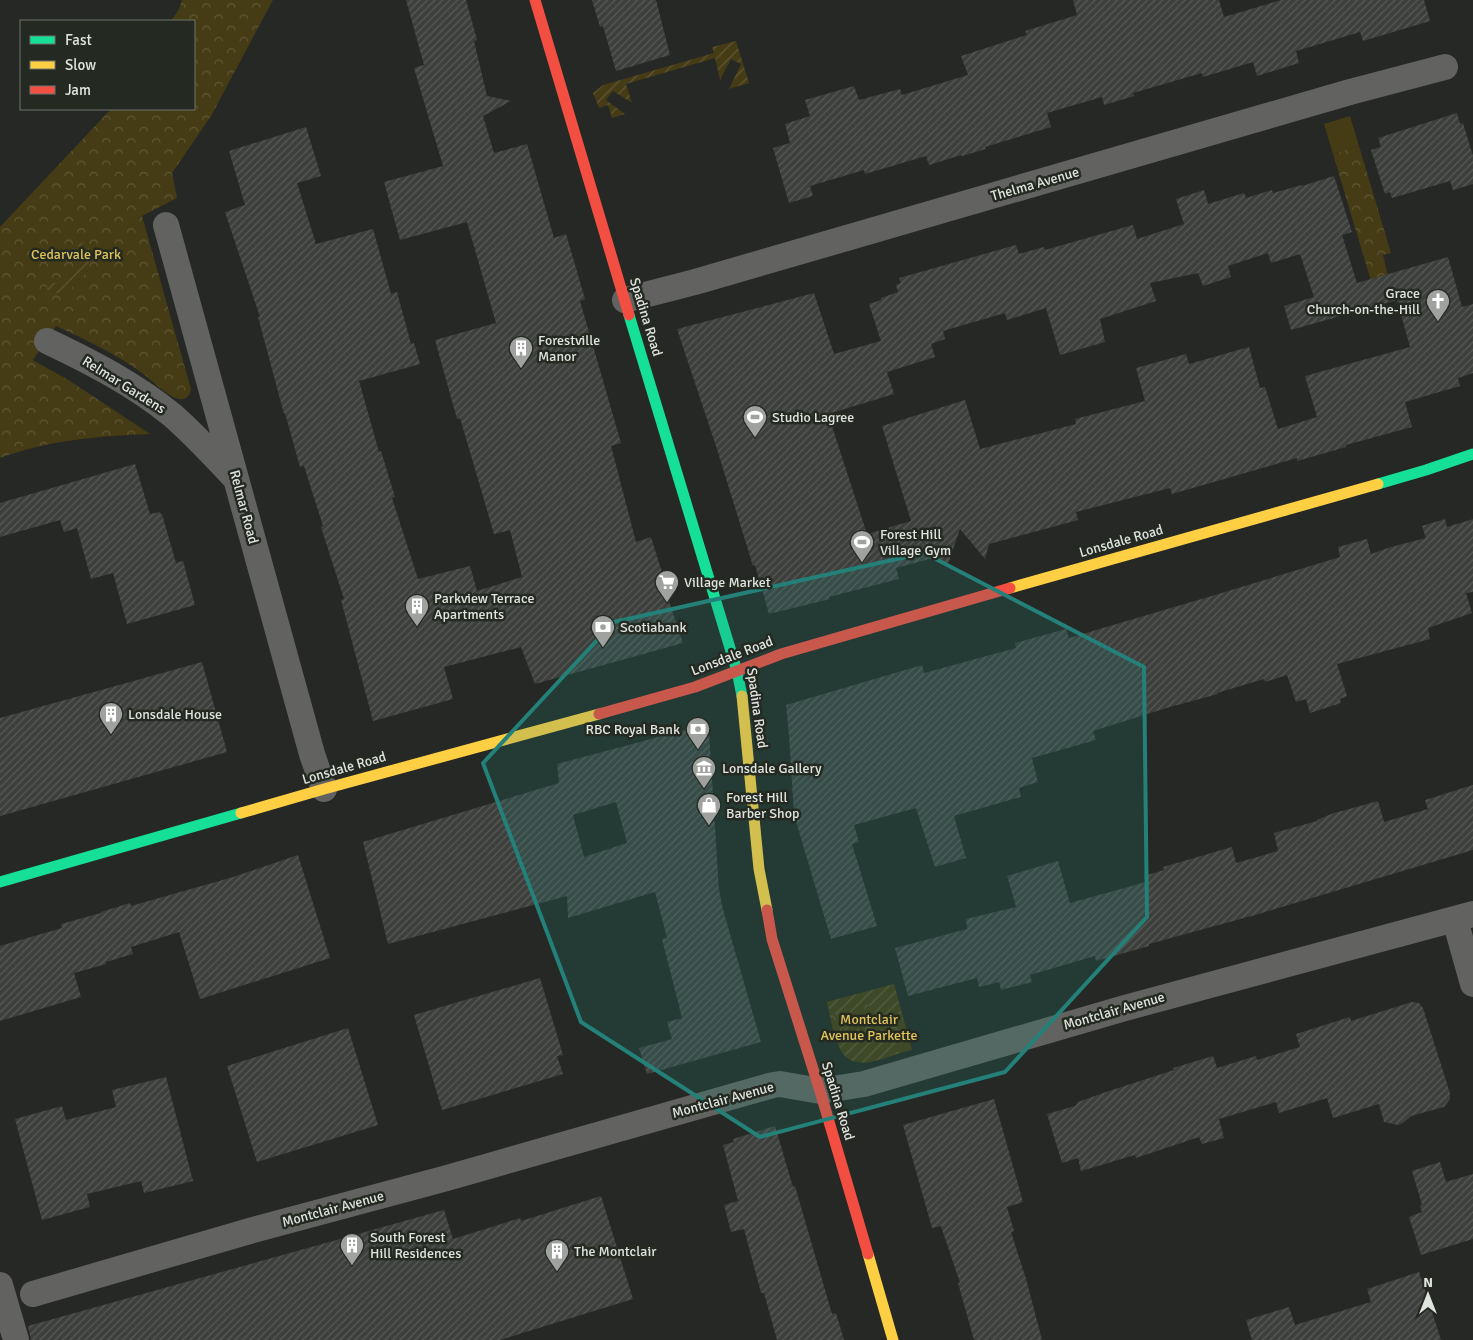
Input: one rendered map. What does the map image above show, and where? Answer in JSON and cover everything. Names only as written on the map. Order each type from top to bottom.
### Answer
[{"type":"street","name":"Spadina Road","points":[[535,0],[737,671],[744,706],[759,869],[772,939],[820,1091],[893,1340]]},
{"type":"street","name":"Thelma Avenue","points":[[625,300],[695,282],[1350,92],[1445,67]]},
{"type":"street","name":"Relmar Road","points":[[166,225],[312,754],[324,789]]},
{"type":"street","name":"Relmar Gardens","points":[[47,341],[104,369],[144,394],[191,432],[236,480]]},
{"type":"street","name":"Lonsdale Road","points":[[0,882],[324,789],[695,687],[781,654],[874,626],[1426,470],[1473,454]]},
{"type":"street","name":"Montclair Avenue","points":[[33,1294],[254,1230],[447,1178],[773,1085],[780,1084],[820,1091],[864,1084],[1125,1008],[1464,917]]},
{"type":"street","points":[[1464,917],[1473,984]]},
{"type":"street","points":[[0,1285],[16,1340]]},
{"type":"highlighted area","points":[[924,553],[1144,667],[1147,917],[1005,1072],[760,1137],[581,1022],[483,763],[614,622]]},
{"type":"green space","name":"Cedarvale Park","points":[[182,0],[273,0],[211,116],[172,173],[177,198],[142,216],[191,389],[189,395],[186,398],[175,398],[118,357],[56,326],[33,360],[70,381],[150,434],[74,440],[37,447],[0,458],[0,227],[110,110],[195,110],[195,20],[172,20]]},
{"type":"green space","points":[[736,41],[749,83],[729,89],[741,64],[731,59],[720,80],[715,58],[626,84],[632,103],[613,91],[606,100],[625,114],[612,118],[608,105],[599,108],[593,93],[603,85],[714,53],[712,47]]},
{"type":"green space","points":[[1350,116],[1359,146],[1333,154],[1324,124]]},
{"type":"green space","points":[[1359,146],[1391,253],[1383,255],[1388,276],[1371,281],[1333,154]]},
{"type":"green space","points":[[87,242],[90,262],[85,274],[77,284],[64,292],[48,293],[47,284],[60,282],[80,258],[78,243]]},
{"type":"green space","name":"Montclair Avenue Parkette","points":[[894,984],[912,1050],[871,1062],[859,1062],[850,1059],[838,1044],[827,1002]]},
{"type":"green space","points":[[894,984],[902,1015],[890,1012],[884,1016],[877,1017],[873,1010],[865,1004],[843,1017],[830,1011],[827,1002]]},
{"type":"green space","points":[[847,1026],[854,1026],[860,1030],[862,1039],[865,1040],[880,1030],[892,1033],[899,1053],[876,1061],[853,1061],[841,1051],[838,1043],[841,1029]]},
{"type":"building","points":[[406,0],[466,0],[477,40],[474,41],[487,96],[511,101],[483,116],[494,153],[527,144],[554,238],[566,234],[585,299],[580,301],[621,443],[611,446],[636,542],[651,537],[665,582],[663,583],[683,643],[535,684],[521,647],[444,667],[453,699],[373,721],[341,600],[344,599],[321,527],[323,526],[304,466],[300,467],[258,317],[260,317],[225,212],[245,205],[229,151],[306,127],[321,176],[297,183],[316,244],[373,229],[391,294],[397,292],[411,344],[414,343],[420,364],[359,381],[379,452],[381,451],[395,497],[392,498],[418,579],[470,566],[477,591],[522,577],[510,530],[494,534],[460,418],[457,419],[435,340],[496,323],[467,222],[400,240],[384,182],[443,166],[414,68],[424,65]]},
{"type":"building","points":[[592,0],[656,0],[670,55],[616,71],[603,26],[600,27]]},
{"type":"building","points":[[1073,0],[1219,0],[1224,17],[1281,0],[1424,0],[1430,21],[1363,41],[1360,32],[1296,51],[1299,63],[1257,76],[1253,62],[1203,77],[1202,73],[1133,93],[1134,96],[1104,105],[1102,97],[1047,113],[1051,127],[985,147],[986,149],[929,165],[926,156],[865,174],[864,170],[810,186],[813,196],[789,203],[773,148],[790,143],[785,124],[810,116],[805,100],[854,86],[859,100],[900,89],[902,95],[968,75],[961,56],[1027,35],[1025,31],[1077,15]]},
{"type":"building","points":[[1457,113],[1460,124],[1463,123],[1473,156],[1473,184],[1453,190],[1450,181],[1392,198],[1390,192],[1385,194],[1371,150],[1381,147],[1378,138]]},
{"type":"building","points":[[1334,176],[1352,232],[1342,235],[1357,283],[1448,257],[1462,307],[1473,304],[1473,373],[1458,378],[1460,386],[1405,402],[1412,427],[1297,461],[1297,458],[1172,494],[1170,488],[1076,512],[1078,520],[989,544],[985,559],[960,529],[947,567],[937,557],[896,568],[899,579],[769,614],[755,565],[753,566],[677,329],[814,293],[834,354],[881,341],[869,304],[898,292],[896,285],[901,283],[899,278],[1016,245],[1019,254],[1044,247],[1045,250],[1133,225],[1137,239],[1184,224],[1176,199],[1204,190],[1208,204],[1244,193],[1246,198],[1272,190],[1273,193]],"holes":[[[1268,253],[1271,263],[1300,254],[1314,297],[1284,306],[1291,330],[1397,300],[1410,347],[1305,376],[1317,417],[1278,429],[1265,387],[1260,388],[1249,347],[1189,364],[1186,354],[1136,368],[1145,401],[1075,419],[1076,424],[980,449],[965,400],[882,426],[911,521],[867,534],[828,414],[894,394],[887,372],[935,357],[931,344],[945,339],[943,331],[1005,313],[1007,320],[1046,308],[1060,355],[1105,342],[1100,319],[1156,301],[1150,283],[1198,273],[1203,286],[1231,277],[1228,266]]]},
{"type":"building","points":[[135,464],[150,514],[160,512],[162,514],[176,563],[183,561],[195,605],[127,624],[113,573],[91,579],[77,528],[64,532],[60,520],[0,537],[0,503]]},
{"type":"building","points":[[1445,519],[1447,527],[1473,519],[1473,592],[1466,593],[1472,613],[1428,628],[1430,639],[1337,664],[1347,696],[1340,699],[1341,703],[1310,713],[1306,699],[1296,702],[1287,675],[1265,682],[1264,679],[1093,731],[1096,740],[1032,758],[1038,782],[1019,788],[1021,797],[954,816],[966,858],[935,867],[916,808],[854,825],[859,842],[852,844],[877,926],[831,939],[794,815],[786,705],[922,665],[924,673],[1016,648],[1015,643],[1066,629],[1069,638],[1340,557],[1338,547],[1367,539],[1371,554],[1426,538],[1422,526]]},
{"type":"building","name":"Lonsdale House","points":[[202,662],[227,752],[0,816],[0,718]]},
{"type":"building","points":[[700,726],[709,732],[719,889],[722,906],[761,1042],[647,1074],[639,1048],[672,1039],[667,1022],[682,1018],[662,939],[667,938],[655,892],[568,918],[567,896],[388,944],[363,842],[559,783],[557,764]],"holes":[[[616,802],[627,843],[584,857],[573,815]]]},
{"type":"building","points":[[1473,785],[1473,850],[1096,961],[1095,956],[1030,975],[1032,982],[1001,990],[999,982],[979,987],[977,978],[908,996],[895,948],[967,929],[966,919],[1016,907],[1007,876],[1058,861],[1070,903],[1146,882],[1144,876],[1164,870],[1163,867],[1232,847],[1236,863],[1278,851],[1274,833],[1317,821],[1331,814],[1378,801],[1384,822],[1428,809],[1425,800]]},
{"type":"building","points":[[298,855],[330,958],[200,999],[179,932],[131,947],[133,954],[74,973],[81,997],[0,1021],[0,946],[62,928],[61,924],[130,903],[131,906],[233,877]]},
{"type":"building","points":[[540,978],[563,1055],[557,1056],[563,1074],[442,1110],[414,1015]]},
{"type":"building","points":[[1412,1002],[1419,1003],[1423,1008],[1450,1093],[1450,1099],[1444,1107],[1411,1116],[1398,1125],[1384,1122],[1379,1104],[1333,1118],[1327,1098],[1279,1113],[1276,1102],[1219,1119],[1224,1138],[1202,1144],[1199,1137],[1136,1158],[1135,1155],[1081,1171],[1078,1158],[1062,1163],[1047,1114],[1075,1106],[1078,1102],[1174,1070],[1173,1068],[1213,1056],[1217,1068],[1256,1056],[1257,1060],[1300,1047],[1296,1034],[1350,1017],[1351,1021]]},
{"type":"building","points":[[348,1028],[378,1125],[257,1162],[227,1066]]},
{"type":"building","points":[[166,1077],[193,1181],[144,1193],[141,1181],[87,1194],[90,1207],[42,1220],[15,1119],[62,1106],[66,1120],[116,1107],[112,1090]]},
{"type":"building","points":[[994,1099],[1023,1202],[1007,1207],[1014,1231],[1011,1232],[1042,1340],[974,1340],[958,1283],[960,1283],[941,1226],[932,1228],[903,1125]]},
{"type":"building","points":[[775,1126],[793,1187],[795,1186],[832,1314],[836,1313],[844,1340],[777,1340],[764,1293],[761,1293],[744,1229],[731,1232],[724,1205],[738,1201],[723,1145],[734,1142],[733,1139]]},
{"type":"building","points":[[1440,1162],[1446,1182],[1473,1174],[1473,1239],[1421,1255],[1409,1217],[1422,1212],[1420,1206],[1422,1205],[1412,1171]]},
{"type":"building","name":"South Forest Hill Residences","points":[[601,1196],[633,1299],[500,1340],[31,1340],[28,1326],[444,1210],[453,1239],[520,1218],[521,1221]]},
{"type":"building","points":[[1419,1272],[1441,1340],[1252,1340],[1246,1320],[1289,1307],[1295,1325],[1371,1302],[1367,1289]]},
{"type":"traffic: fast","points":[[629,315],[737,671],[742,696]]},
{"type":"traffic: fast","points":[[1378,484],[1473,454]]},
{"type":"traffic: fast","points":[[0,882],[241,813]]},
{"type":"traffic: slow","points":[[1010,588],[1378,484]]},
{"type":"traffic: slow","points":[[742,696],[759,869],[767,910]]},
{"type":"traffic: slow","points":[[241,813],[599,714]]},
{"type":"traffic: slow","points":[[868,1254],[893,1340]]},
{"type":"traffic: jam","points":[[535,0],[629,315]]},
{"type":"traffic: jam","points":[[599,714],[695,687],[781,654],[1010,588]]},
{"type":"traffic: jam","points":[[767,910],[772,939],[820,1091],[868,1254]]},
{"type":"place","name":"Grace Church-on-the-Hill","points":[[1438,322]]},
{"type":"place","name":"Forestville Manor","points":[[521,369]]},
{"type":"place","name":"Studio Lagree","points":[[755,438]]},
{"type":"place","name":"Forest Hill Village Gym","points":[[862,563]]},
{"type":"place","name":"Village Market","points":[[667,603]]},
{"type":"place","name":"Parkview Terrace Apartments","points":[[417,627]]},
{"type":"place","name":"Scotiabank","points":[[603,648]]},
{"type":"place","name":"Lonsdale House","points":[[111,735]]},
{"type":"place","name":"RBC Royal Bank","points":[[698,750]]},
{"type":"place","name":"Lonsdale Gallery","points":[[704,789]]},
{"type":"place","name":"Forest Hill Barber Shop","points":[[709,826]]},
{"type":"place","name":"South Forest Hill Residences","points":[[352,1266]]},
{"type":"place","name":"The Montclair","points":[[557,1272]]}]
